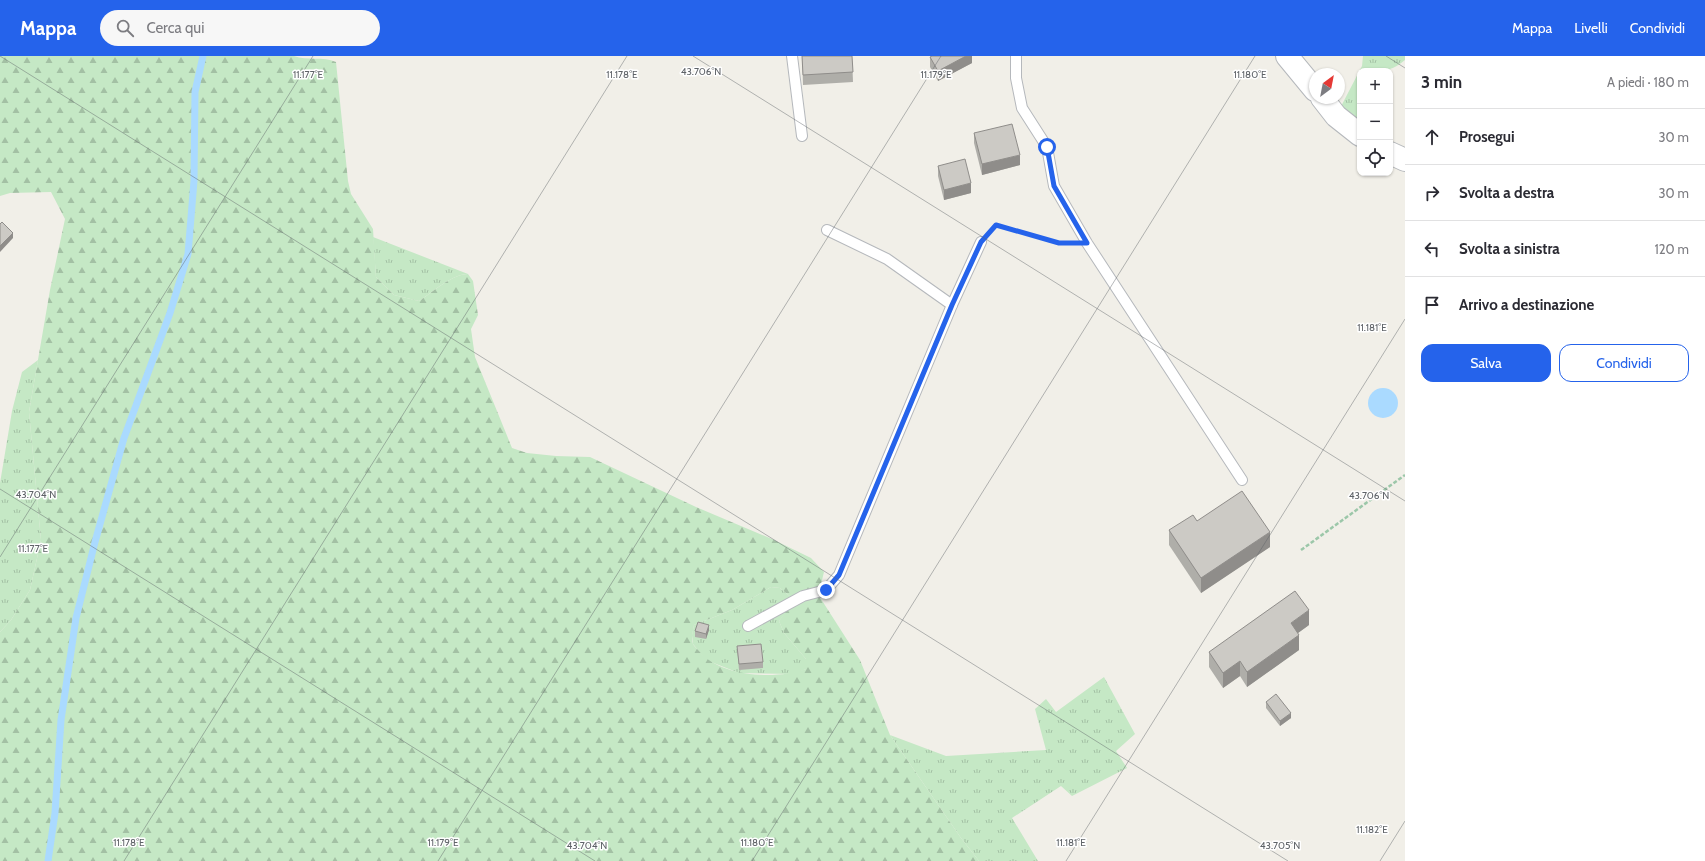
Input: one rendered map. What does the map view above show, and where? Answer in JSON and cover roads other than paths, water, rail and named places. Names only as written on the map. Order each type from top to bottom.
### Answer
[{"type":"street","points":[[1287,56],[1309,83]]},
{"type":"street","points":[[1327,104],[1336,116],[1357,132]]},
{"type":"street","points":[[1393,154],[1405,160]]},
{"type":"lane","points":[[792,56],[802,136]]},
{"type":"lane","points":[[1016,56],[1016,78],[1022,108],[1047,147],[1054,186],[1087,243],[1242,480]]},
{"type":"lane","points":[[826,230],[887,259],[952,305]]},
{"type":"lane","points":[[748,626],[803,596],[826,590],[839,575],[952,305],[981,242]]},
{"type":"water","points":[[1383,388],[1394,392],[1398,403],[1394,414],[1383,418],[1372,414],[1368,403],[1372,392]]},
{"type":"waterway","points":[[48,861],[55,813],[61,720],[76,618],[95,542],[124,438],[170,313],[188,254],[194,181],[195,92],[203,56]]}]
